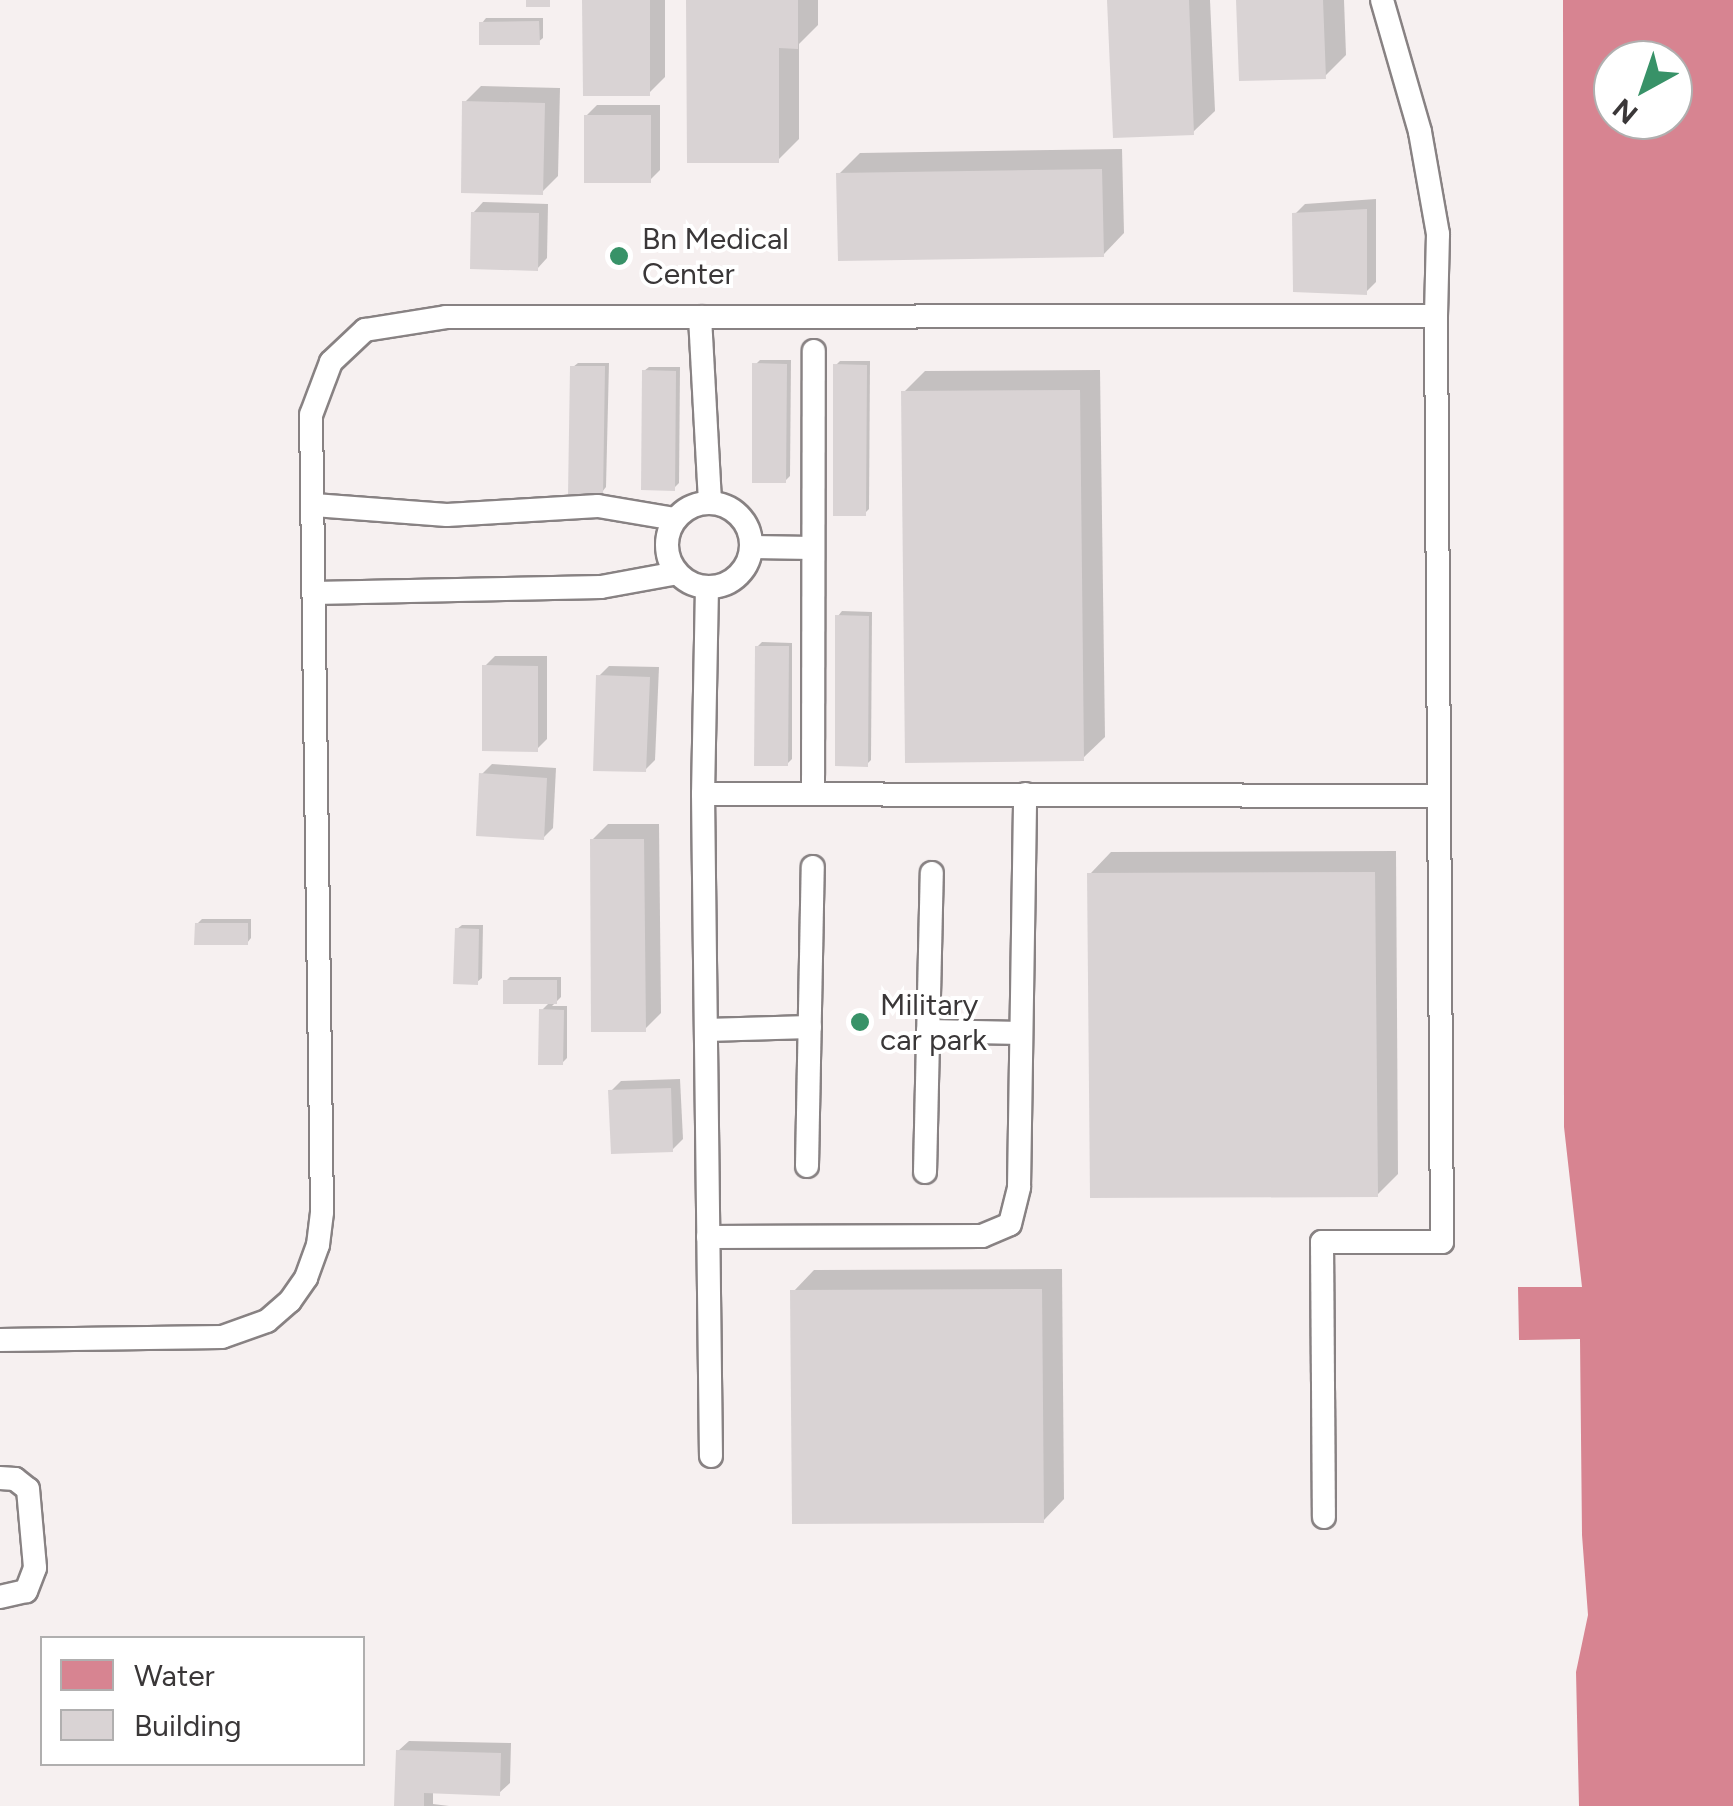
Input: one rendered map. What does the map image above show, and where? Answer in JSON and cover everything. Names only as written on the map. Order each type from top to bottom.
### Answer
[{"type":"lane","points":[[1324,1517],[1322,1242],[1442,1242],[1438,234],[1420,132],[1382,0]]},
{"type":"lane","points":[[0,1340],[222,1336],[267,1320],[290,1300],[306,1278],[318,1246],[322,1212],[311,415],[331,362],[366,330],[446,317],[1436,316]]},
{"type":"lane","points":[[700,317],[710,502]]},
{"type":"lane","points":[[813,794],[814,351]]},
{"type":"lane","points":[[314,593],[601,587],[677,573],[707,587],[738,576],[752,547],[740,516],[710,502],[690,506],[676,519],[666,546],[677,573]]},
{"type":"lane","points":[[314,505],[447,514],[598,506],[676,519]]},
{"type":"lane","points":[[752,547],[813,548]]},
{"type":"lane","points":[[707,587],[703,794],[712,1456]]},
{"type":"lane","points":[[703,794],[1439,796]]},
{"type":"lane","points":[[708,1237],[982,1236],[1010,1224],[1019,1187],[1025,794]]},
{"type":"lane","points":[[806,1166],[814,867]]},
{"type":"lane","points":[[925,1172],[932,872]]},
{"type":"lane","points":[[706,1030],[810,1027]]},
{"type":"lane","points":[[928,1031],[1021,1033]]},
{"type":"lane","points":[[0,1478],[14,1479],[28,1489],[36,1568],[26,1591],[0,1598]]},
{"type":"water","points":[[1563,0],[1733,0],[1733,1806],[1579,1806],[1576,1672],[1588,1615],[1582,1535],[1580,1339],[1519,1340],[1518,1287],[1582,1287],[1564,1127]]},
{"type":"building","points":[[526,0],[550,0],[550,7],[526,7]]},
{"type":"building","points":[[582,0],[650,0],[650,96],[583,96]]},
{"type":"building","points":[[686,0],[798,0],[798,49],[779,48],[779,163],[687,163]]},
{"type":"building","points":[[1107,0],[1189,0],[1194,135],[1113,138]]},
{"type":"building","points":[[1236,0],[1323,0],[1326,79],[1239,81]]},
{"type":"building","points":[[539,21],[540,45],[479,45],[479,22]]},
{"type":"building","points":[[462,101],[545,103],[543,195],[461,193]]},
{"type":"building","points":[[584,115],[651,115],[651,183],[584,183]]},
{"type":"building","points":[[1102,169],[1104,257],[838,261],[836,173]]},
{"type":"building","points":[[1367,209],[1367,295],[1293,292],[1292,213]]},
{"type":"building","points":[[471,212],[539,213],[538,271],[470,269]]},
{"type":"building","points":[[752,363],[787,364],[786,483],[752,483]]},
{"type":"building","points":[[833,364],[867,365],[866,516],[833,516]]},
{"type":"building","points":[[570,366],[605,366],[603,494],[568,494]]},
{"type":"building","points":[[642,370],[676,371],[675,491],[641,490]]},
{"type":"building","points":[[1080,390],[1084,761],[905,763],[901,391]]},
{"type":"building","points":[[835,615],[869,616],[868,767],[835,766]]},
{"type":"building","points":[[755,646],[789,646],[788,766],[754,766]]},
{"type":"building","points":[[482,665],[538,666],[538,752],[482,751]]},
{"type":"building","points":[[596,675],[650,677],[646,772],[593,771]]},
{"type":"building","points":[[479,773],[547,778],[544,840],[476,836]]},
{"type":"building","points":[[590,839],[644,839],[646,1032],[591,1032]]},
{"type":"building","points":[[1375,872],[1378,1197],[1090,1198],[1087,873]]},
{"type":"building","points":[[195,923],[248,923],[248,945],[194,945]]},
{"type":"building","points":[[455,928],[479,929],[478,985],[453,984]]},
{"type":"building","points":[[503,980],[557,980],[557,1004],[503,1004]]},
{"type":"building","points":[[539,1009],[564,1010],[563,1065],[538,1065]]},
{"type":"building","points":[[671,1088],[673,1152],[611,1154],[608,1090]]},
{"type":"building","points":[[1042,1289],[1044,1523],[792,1524],[790,1290]]},
{"type":"building","points":[[396,1750],[501,1753],[500,1796],[424,1793],[424,1806],[394,1806]]},
{"type":"place","name":"Bn Medical Center","points":[[619,256]]},
{"type":"place","name":"Military car park","points":[[860,1022]]}]
